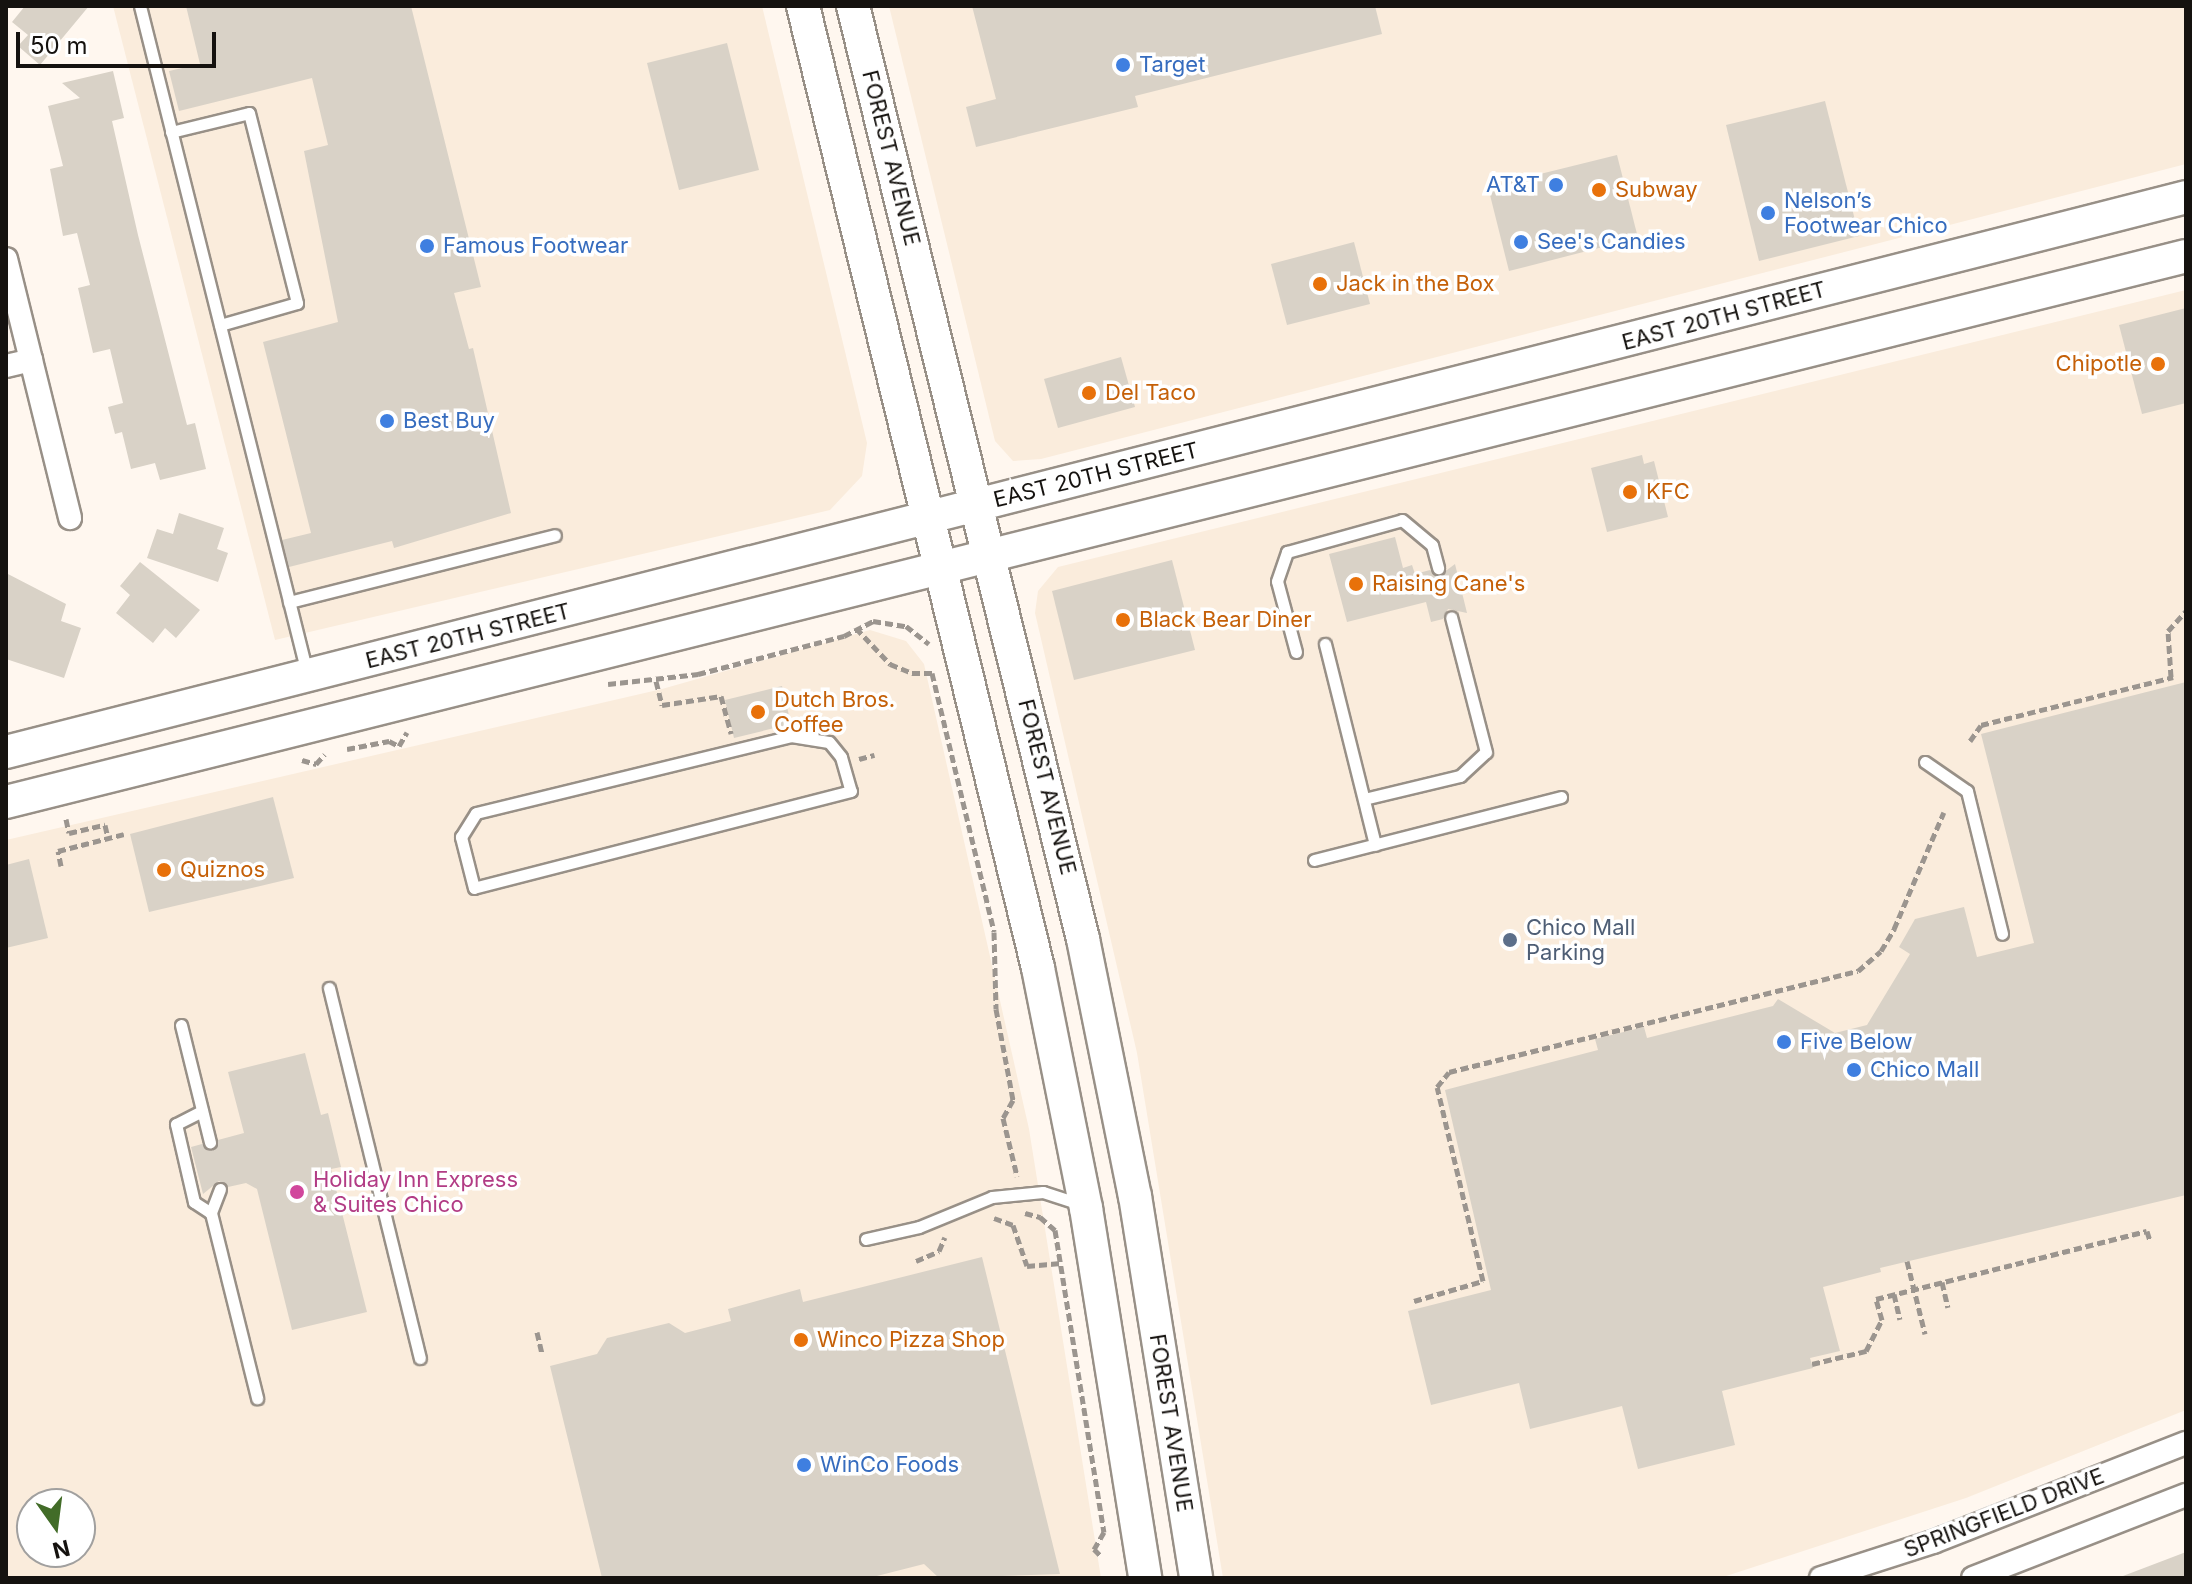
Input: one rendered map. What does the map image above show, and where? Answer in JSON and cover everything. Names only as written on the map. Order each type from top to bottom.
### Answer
[{"type":"street","points":[[803,6],[1026,914],[1086,1208],[1145,1578]]},
{"type":"street","name":"FOREST AVENUE","points":[[853,6],[977,504],[1108,1060],[1196,1578]]},
{"type":"street","name":"EAST 20TH STREET","points":[[6,752],[929,516],[1477,381],[2186,197]]},
{"type":"street","points":[[6,802],[2186,256]]},
{"type":"street","points":[[6,259],[70,518]]},
{"type":"street","points":[[6,366],[31,360]]},
{"type":"street","points":[[1477,381],[1491,428]]},
{"type":"street","points":[[1445,389],[1457,437]]},
{"type":"street","name":"SPRINGFIELD DRIVE","points":[[1821,1578],[1933,1542],[2186,1443]]},
{"type":"street","points":[[1973,1578],[2186,1495]]},
{"type":"lane","points":[[140,6],[307,676]]},
{"type":"lane","points":[[171,132],[249,113],[297,303],[220,325]]},
{"type":"lane","points":[[1296,652],[1277,581],[1287,552],[1402,520],[1432,545],[1438,568]]},
{"type":"lane","points":[[289,602],[555,535]]},
{"type":"lane","points":[[1364,799],[1460,776],[1486,752],[1451,617]]},
{"type":"lane","points":[[1325,644],[1375,845]]},
{"type":"lane","points":[[813,736],[829,742],[841,757],[851,791],[474,888],[461,837],[476,813],[735,749],[813,736]]},
{"type":"lane","points":[[1925,762],[1967,791],[2002,934]]},
{"type":"lane","points":[[1314,860],[1561,797]]},
{"type":"lane","points":[[329,988],[420,1358]]},
{"type":"lane","points":[[181,1025],[210,1142]]},
{"type":"lane","points":[[202,1111],[176,1124],[194,1202],[211,1213]]},
{"type":"lane","points":[[220,1189],[211,1213],[257,1398]]},
{"type":"lane","points":[[866,1239],[919,1227],[992,1197],[1020,1193],[1063,1194],[1086,1208]]},
{"type":"path","points":[[1970,741],[1981,725],[2172,677],[2168,631],[2186,611]]},
{"type":"path","points":[[603,684],[656,681],[844,636],[873,621],[895,622],[916,632],[936,656]]},
{"type":"path","points":[[856,628],[890,664],[932,673],[940,669],[943,682]]},
{"type":"path","points":[[932,673],[994,932],[996,1009],[1013,1100],[1003,1118],[1025,1214],[1040,1217],[1055,1230],[1104,1532],[1094,1549],[1100,1555]]},
{"type":"path","points":[[656,681],[662,705],[721,696],[735,749]]},
{"type":"path","points":[[289,763],[303,759],[316,764],[322,754],[389,741],[399,746],[407,732],[420,729]]},
{"type":"path","points":[[1414,1301],[1483,1281],[1437,1087],[1449,1072],[1858,971],[1881,951],[1894,929],[1944,812]]},
{"type":"path","points":[[51,823],[81,815]]},
{"type":"path","points":[[66,819],[69,833],[105,825],[108,838]]},
{"type":"path","points":[[61,866],[58,851],[124,834]]},
{"type":"path","points":[[986,1218],[1013,1225],[1027,1266],[1061,1263]]},
{"type":"path","points":[[1812,1364],[1866,1351],[1882,1320],[1876,1299],[2147,1231],[2150,1241]]},
{"type":"path","points":[[916,1261],[939,1251],[948,1233]]},
{"type":"path","points":[[1907,1261],[1925,1334]]},
{"type":"path","points":[[1942,1282],[1948,1307]]},
{"type":"path","points":[[1894,1294],[1900,1319]]},
{"type":"path","points":[[537,1332],[542,1354]]},
{"type":"shaded area","points":[[113,6],[762,6],[867,443],[862,476],[830,510],[275,640]]},
{"type":"shaded area","points":[[889,6],[2186,6],[2186,164],[1041,459],[1013,461],[995,441]]},
{"type":"shaded area","points":[[2186,290],[2186,1410],[1966,1498],[1720,1578],[1223,1578],[1137,1053],[1035,613],[1038,591],[1058,567]]},
{"type":"shaded area","points":[[870,630],[906,641],[924,664],[1029,1129],[1101,1578],[6,1578],[6,840],[662,689]]},
{"type":"building","points":[[25,6],[89,6],[40,65],[18,46],[28,35],[12,22]]},
{"type":"building","points":[[186,6],[411,6],[481,287],[454,293],[469,349],[473,348],[511,513],[394,548],[392,541],[289,567],[282,540],[311,533],[263,342],[338,322],[304,151],[328,145],[312,78],[179,111],[169,71],[200,64]]},
{"type":"building","name":"Target","points":[[972,6],[1375,6],[1382,34],[1135,96],[1138,107],[976,147],[966,107],[996,99]]},
{"type":"building","points":[[727,43],[759,170],[679,190],[647,63]]},
{"type":"building","points":[[113,71],[124,118],[112,121],[138,235],[187,425],[195,423],[206,469],[160,480],[155,463],[131,469],[122,432],[115,434],[108,407],[123,403],[110,349],[93,353],[78,288],[90,285],[77,233],[63,236],[50,169],[63,166],[48,106],[80,98],[62,83]]},
{"type":"building","points":[[1825,101],[1859,236],[1759,261],[1726,125]]},
{"type":"building","points":[[1617,155],[1638,238],[1509,271],[1488,187]]},
{"type":"building","name":"Jack in the Box","points":[[1354,242],[1370,304],[1287,325],[1271,264]]},
{"type":"building","name":"Chipotle","points":[[2186,308],[2186,403],[2142,414],[2119,325]]},
{"type":"building","name":"Del Taco","points":[[1121,357],[1135,407],[1058,428],[1044,379]]},
{"type":"building","name":"KFC","points":[[1642,455],[1644,464],[1654,461],[1668,517],[1607,532],[1591,468]]},
{"type":"building","points":[[179,513],[224,528],[217,549],[228,553],[218,582],[147,558],[157,529],[173,534]]},
{"type":"building","points":[[1395,537],[1403,568],[1412,565],[1415,574],[1430,570],[1439,576],[1455,564],[1467,613],[1448,609],[1443,619],[1431,622],[1426,602],[1347,622],[1329,554]]},
{"type":"building","name":"Black Bear Diner","points":[[1172,560],[1195,650],[1074,680],[1052,591]]},
{"type":"building","points":[[140,562],[200,610],[176,638],[165,628],[153,643],[116,613],[130,595],[120,586]]},
{"type":"building","points":[[6,573],[66,604],[61,621],[81,628],[64,678],[6,659]]},
{"type":"building","name":"Chico Mall","points":[[2186,682],[2186,1195],[1880,1268],[1881,1272],[1823,1287],[1840,1351],[1810,1358],[1813,1368],[1722,1391],[1735,1445],[1638,1469],[1622,1406],[1530,1429],[1519,1383],[1431,1405],[1408,1311],[1491,1290],[1445,1090],[1598,1050],[1595,1039],[1644,1027],[1647,1038],[1773,1006],[1778,999],[1835,1033],[1867,1025],[1910,954],[1899,947],[1915,919],[1964,907],[1977,957],[2034,943],[1981,734]]},
{"type":"building","name":"Dutch Bros. Coffee","points":[[782,686],[791,724],[734,738],[725,700]]},
{"type":"building","points":[[273,797],[294,878],[149,912],[130,834]]},
{"type":"building","points":[[29,859],[48,938],[6,948],[6,865]]},
{"type":"building","name":"Holiday Inn Express & Suites Chico","points":[[305,1053],[321,1115],[328,1113],[341,1167],[331,1169],[367,1312],[292,1330],[257,1189],[246,1183],[228,1187],[219,1181],[203,1194],[191,1147],[202,1144],[213,1150],[218,1140],[244,1133],[228,1072]]},
{"type":"building","name":"WinCo Foods","points":[[982,1257],[1060,1574],[939,1578],[924,1564],[869,1578],[602,1578],[550,1366],[597,1354],[607,1338],[669,1323],[685,1333],[731,1321],[728,1309],[800,1289],[803,1302]]},
{"type":"building","points":[[2186,1552],[2186,1578],[2123,1576]]},
{"type":"place","name":"Target","points":[[1123,65]]},
{"type":"place","name":"AT&T","points":[[1556,185]]},
{"type":"place","name":"Subway","points":[[1599,190]]},
{"type":"place","name":"Nelson’s Footwear Chico","points":[[1768,213]]},
{"type":"place","name":"See's Candies","points":[[1521,242]]},
{"type":"place","name":"Famous Footwear","points":[[427,246]]},
{"type":"place","name":"Jack in the Box","points":[[1320,284]]},
{"type":"place","name":"Chipotle","points":[[2158,364]]},
{"type":"place","name":"Del Taco","points":[[1089,393]]},
{"type":"place","name":"Best Buy","points":[[387,421]]},
{"type":"place","name":"KFC","points":[[1630,492]]},
{"type":"place","name":"Raising Cane's","points":[[1356,584]]},
{"type":"place","name":"Black Bear Diner","points":[[1123,620]]},
{"type":"place","name":"Dutch Bros. Coffee","points":[[758,712]]},
{"type":"place","name":"Quiznos","points":[[164,870]]},
{"type":"place","name":"Chico Mall Parking","points":[[1510,940]]},
{"type":"place","name":"Five Below","points":[[1784,1042]]},
{"type":"place","name":"Chico Mall","points":[[1854,1070]]},
{"type":"place","name":"Holiday Inn Express & Suites Chico","points":[[297,1192]]},
{"type":"place","name":"Winco Pizza Shop","points":[[801,1340]]},
{"type":"place","name":"WinCo Foods","points":[[804,1465]]}]
